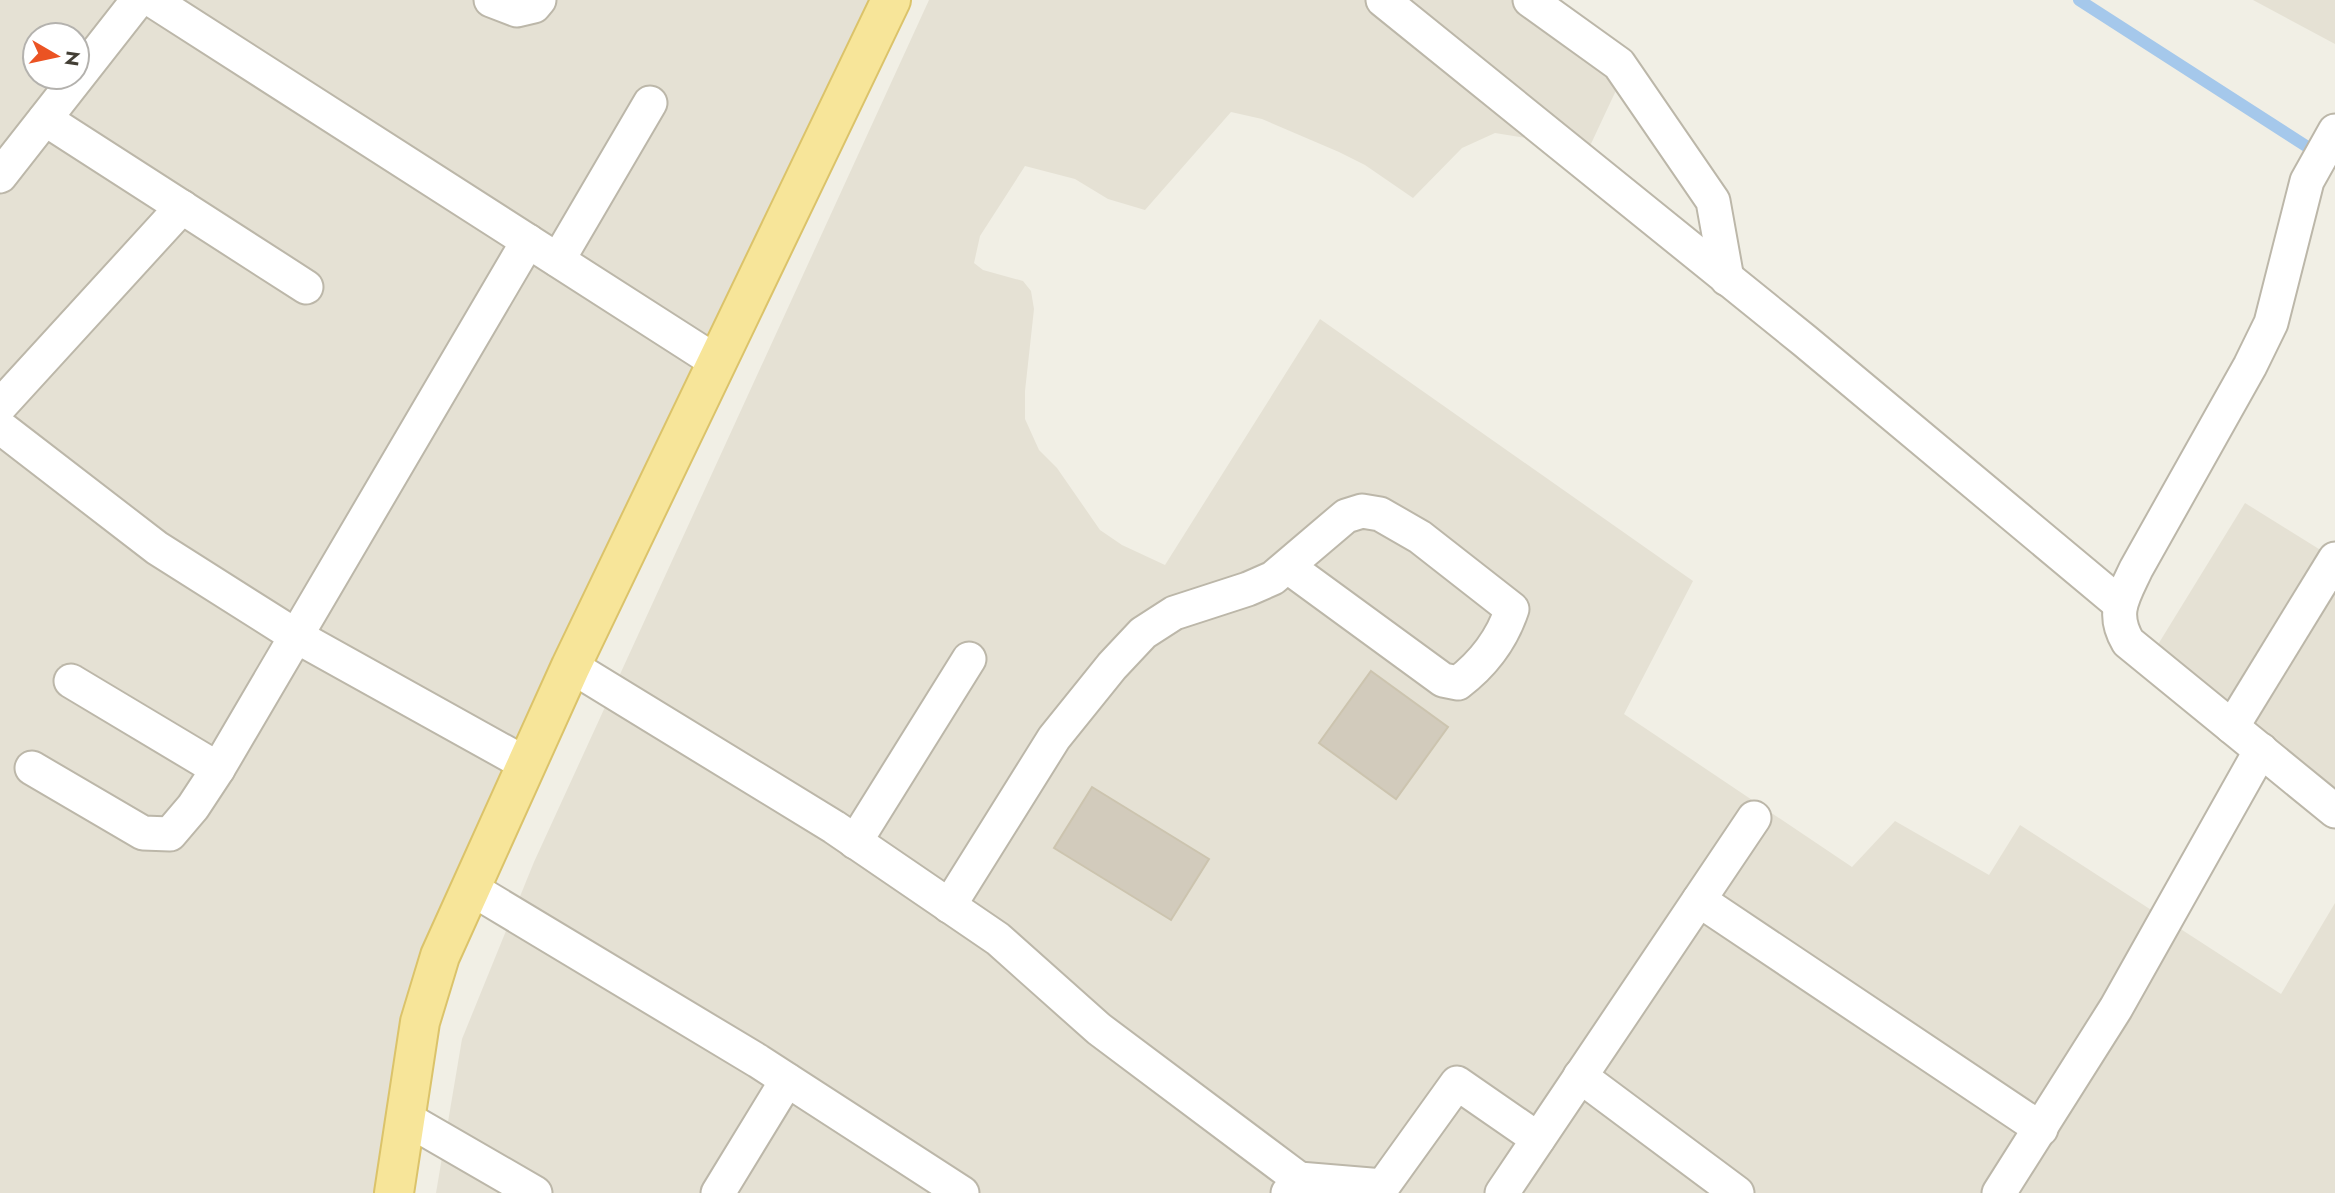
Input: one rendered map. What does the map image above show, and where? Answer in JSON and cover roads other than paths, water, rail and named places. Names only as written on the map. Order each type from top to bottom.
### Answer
[{"type":"main road","points":[[394,1193],[420,1022],[440,956],[570,666],[887,1]]},
{"type":"street","points":[[0,176],[138,0]]},
{"type":"street","points":[[152,0],[715,361]]},
{"type":"street","points":[[491,0],[517,10],[534,6],[538,0]]},
{"type":"street","points":[[1383,0],[1727,279],[2120,604]]},
{"type":"street","points":[[1530,0],[1619,64],[1713,201],[1727,279]]},
{"type":"street","points":[[558,260],[650,103]]},
{"type":"street","points":[[45,119],[306,287]]},
{"type":"street","points":[[2335,131],[2307,181],[2271,323],[2120,604],[2118,625],[2128,642],[2335,811]]},
{"type":"street","points":[[0,406],[182,207]]},
{"type":"street","points":[[32,768],[143,833],[170,834],[193,807],[218,769],[528,241]]},
{"type":"street","points":[[0,427],[157,548],[296,636],[526,764]]},
{"type":"street","points":[[949,906],[1054,738],[1112,666],[1143,633],[1174,613],[1273,578],[1287,566],[1346,516],[1362,512],[1380,514],[1420,537],[1512,609],[1504,632],[1472,673],[1458,683],[1443,680],[1287,566]]},
{"type":"street","points":[[2232,727],[2335,559]]},
{"type":"street","points":[[855,842],[969,660]]},
{"type":"street","points":[[570,666],[855,842],[998,940],[1099,1029],[1294,1186],[1383,1186],[1457,1083],[1538,1139]]},
{"type":"street","points":[[71,681],[218,769]]},
{"type":"street","points":[[1999,1193],[2116,1008],[2261,750]]},
{"type":"street","points":[[1502,1193],[1754,818]]},
{"type":"street","points":[[472,889],[787,1080],[962,1193]]},
{"type":"street","points":[[1699,900],[2041,1129]]},
{"type":"street","points":[[1580,1076],[1737,1193]]},
{"type":"street","points":[[718,1193],[787,1080]]},
{"type":"street","points":[[407,1119],[536,1193]]},
{"type":"waterway","points":[[2079,0],[2320,155]]}]
